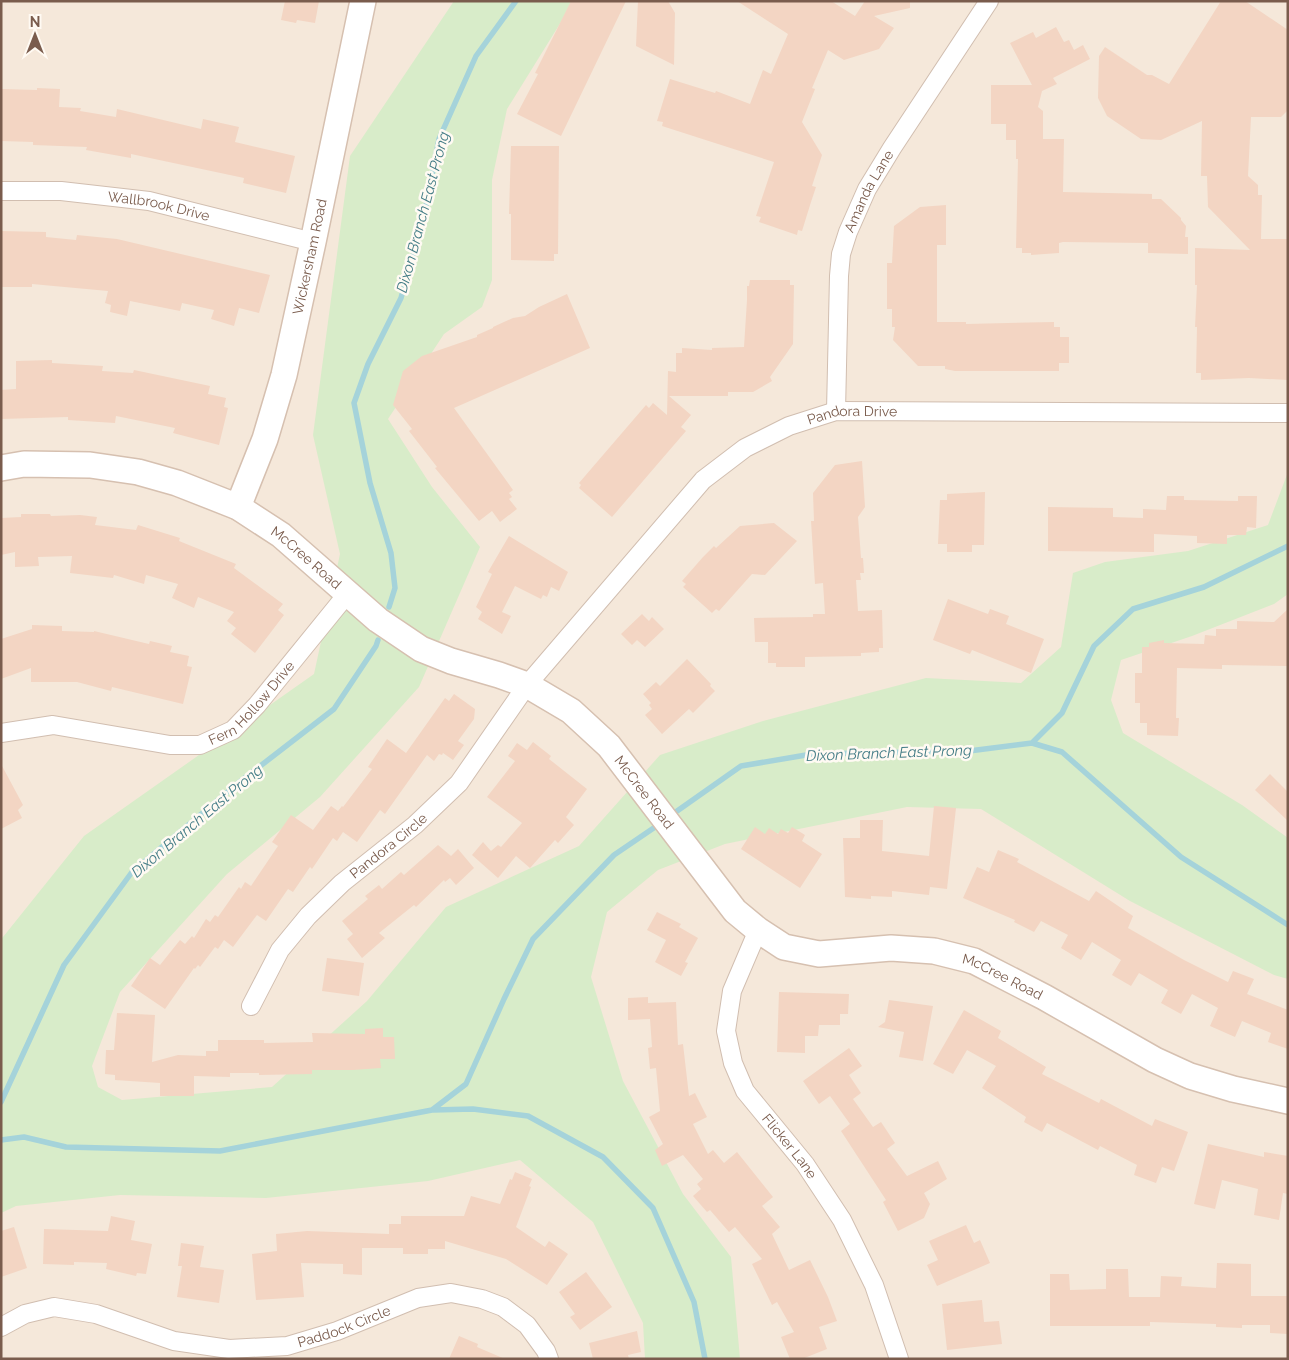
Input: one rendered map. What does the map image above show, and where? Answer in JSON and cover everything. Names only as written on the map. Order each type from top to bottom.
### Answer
[{"type":"street","name":"Wickersham Road","points":[[238,507],[272,416],[284,374],[363,1]]},
{"type":"street","name":"Amanda Lane","points":[[836,411],[839,276],[841,254],[848,232],[867,189],[892,148],[989,1]]},
{"type":"street","name":"Wallbrook Drive","points":[[1,191],[61,191],[149,201],[313,242]]},
{"type":"street","name":"Pandora Drive","points":[[527,685],[703,480],[746,448],[789,426],[836,411],[1288,413]]},
{"type":"street","name":"McCree Road","points":[[1,468],[24,464],[90,465],[138,472],[177,483],[238,507],[281,535],[378,620],[421,649],[450,661],[527,685],[571,711],[609,746],[735,911],[758,930],[784,947],[819,954],[890,948],[934,951],[974,961],[1044,997],[1154,1060],[1190,1076],[1233,1089],[1288,1101]]},
{"type":"street","name":"Fern Hollow Drive","points":[[1,734],[53,725],[170,745],[200,745],[233,730],[257,705],[348,593]]},
{"type":"street","name":"Pandora Circle","points":[[252,1006],[280,950],[308,916],[342,883],[415,825],[459,783],[527,685]]},
{"type":"street","name":"Flicker Lane","points":[[758,930],[732,991],[726,1031],[734,1063],[746,1091],[805,1164],[842,1220],[874,1285],[899,1359]]},
{"type":"street","name":"Paddock Circle","points":[[1,1327],[25,1314],[54,1307],[96,1314],[174,1341],[229,1349],[287,1346],[337,1332],[418,1298],[451,1293],[482,1299],[503,1307],[527,1326],[546,1351],[549,1359]]},
{"type":"shaded area","points":[[1,1],[1288,1],[1288,1359],[1,1359]]},
{"type":"green space","points":[[454,1],[574,1],[507,109],[492,180],[492,280],[482,307],[444,334],[388,419],[432,487],[480,547],[419,687],[320,797],[227,874],[120,992],[92,1066],[98,1087],[122,1100],[272,1087],[367,1001],[446,907],[579,846],[660,755],[763,721],[926,678],[1021,683],[1061,647],[1073,573],[1105,562],[1188,551],[1268,525],[1288,472],[1288,594],[1274,604],[1192,636],[1121,660],[1111,700],[1123,733],[1242,805],[1288,838],[1288,979],[1274,975],[1130,901],[981,809],[907,807],[725,844],[658,870],[607,912],[591,977],[623,1081],[683,1194],[731,1257],[740,1359],[645,1359],[643,1323],[593,1222],[520,1160],[428,1181],[266,1198],[120,1195],[16,1206],[1,1213],[1,940],[84,836],[314,674],[340,554],[313,435],[350,156]]},
{"type":"building","points":[[285,1],[319,1],[315,23],[297,20],[296,23],[281,20]]},
{"type":"building","points":[[571,1],[626,1],[561,136],[517,114],[538,74],[535,73]]},
{"type":"building","points":[[638,1],[668,1],[675,13],[674,65],[636,46]]},
{"type":"building","points":[[737,1],[831,1],[855,16],[865,1],[910,1],[910,8],[874,16],[894,28],[879,49],[844,60],[828,50],[812,88],[815,89],[802,122],[822,155],[812,186],[816,187],[802,231],[798,230],[797,235],[759,222],[761,217],[756,216],[774,162],[662,126],[663,122],[657,121],[670,79],[715,93],[716,91],[750,104],[763,70],[771,74],[788,34]]},
{"type":"building","points":[[1221,1],[1245,1],[1288,30],[1288,110],[1281,117],[1251,117],[1248,176],[1258,185],[1258,195],[1262,195],[1261,239],[1288,239],[1288,380],[1249,378],[1201,380],[1201,373],[1196,373],[1197,327],[1195,327],[1197,285],[1195,285],[1195,248],[1250,250],[1208,207],[1207,176],[1201,176],[1202,121],[1161,140],[1141,139],[1107,116],[1098,98],[1099,56],[1105,47],[1147,75],[1152,75],[1169,84]]},
{"type":"building","points":[[1056,27],[1064,42],[1069,40],[1074,50],[1083,45],[1090,59],[1053,78],[1057,84],[1042,91],[1038,107],[1043,111],[1043,139],[1064,139],[1063,192],[1152,194],[1152,199],[1161,199],[1181,218],[1186,226],[1185,237],[1188,237],[1188,254],[1148,253],[1148,243],[1063,242],[1059,243],[1059,253],[1031,255],[1031,253],[1022,253],[1022,248],[1016,248],[1018,159],[1016,159],[1016,140],[1006,140],[1006,124],[991,124],[991,85],[1032,85],[1010,43],[1033,32],[1036,38]]},
{"type":"building","points":[[37,88],[60,89],[59,107],[81,108],[80,111],[116,117],[117,109],[201,129],[203,119],[239,127],[235,142],[295,156],[286,193],[243,183],[244,178],[131,154],[131,158],[86,150],[87,147],[33,145],[33,142],[1,141],[1,89],[37,90]]},
{"type":"building","points":[[511,146],[559,146],[558,254],[554,254],[554,261],[511,260],[511,214],[509,214]]},
{"type":"building","points":[[946,205],[946,245],[937,245],[937,322],[966,322],[966,324],[1054,322],[1054,327],[1060,327],[1060,337],[1069,337],[1069,363],[1059,363],[1059,371],[955,371],[945,369],[945,366],[918,366],[893,340],[895,327],[892,327],[892,309],[887,309],[887,263],[892,263],[894,226],[920,207]]},
{"type":"building","points":[[1,231],[46,232],[46,237],[76,240],[77,235],[117,239],[270,275],[259,313],[239,308],[234,326],[211,319],[214,310],[182,303],[180,311],[130,301],[127,316],[110,312],[111,305],[105,303],[108,291],[32,284],[32,287],[1,287]]},
{"type":"building","points":[[750,280],[790,280],[790,285],[794,285],[793,344],[770,377],[772,381],[753,392],[728,392],[728,396],[669,396],[691,415],[681,427],[686,431],[612,517],[579,488],[581,485],[579,483],[646,405],[649,408],[653,403],[667,415],[668,371],[676,372],[676,353],[682,353],[682,348],[712,350],[712,348],[744,347],[747,286],[749,286]]},
{"type":"building","points":[[567,294],[590,348],[454,408],[513,490],[509,493],[512,497],[509,499],[517,509],[500,522],[492,511],[479,521],[435,468],[437,467],[409,431],[412,429],[393,405],[403,371],[422,356],[477,337],[477,335],[493,327],[513,318],[525,316]]},
{"type":"building","points":[[52,360],[52,363],[103,366],[102,371],[133,373],[134,370],[210,386],[208,394],[226,398],[224,407],[228,408],[219,445],[173,433],[175,428],[116,416],[115,423],[68,420],[68,417],[1,419],[1,390],[16,389],[16,361]]},
{"type":"building","points":[[862,461],[865,507],[858,517],[864,573],[860,573],[861,580],[856,580],[858,611],[882,610],[883,648],[879,648],[879,652],[861,653],[861,656],[805,657],[805,667],[776,667],[776,663],[768,663],[768,642],[755,642],[754,618],[813,617],[813,614],[825,614],[823,583],[815,584],[811,521],[814,521],[813,493],[835,465]]},
{"type":"building","points":[[985,492],[984,545],[972,545],[972,552],[947,552],[947,544],[938,544],[940,500],[947,500],[947,494]]},
{"type":"building","points":[[1167,496],[1184,496],[1184,500],[1238,501],[1238,496],[1257,496],[1256,528],[1247,527],[1246,535],[1227,535],[1227,544],[1197,543],[1197,536],[1154,534],[1154,552],[1048,551],[1048,507],[1113,508],[1113,517],[1143,518],[1143,509],[1166,510]]},
{"type":"building","points":[[21,514],[97,517],[95,525],[136,530],[138,525],[180,538],[179,541],[236,564],[234,568],[283,604],[278,610],[284,615],[255,653],[231,634],[236,628],[227,621],[234,612],[198,597],[194,608],[172,598],[178,584],[146,575],[144,584],[114,575],[113,578],[70,573],[72,556],[38,557],[39,566],[15,567],[15,552],[1,555],[1,518],[21,517]]},
{"type":"building","points":[[774,523],[797,541],[765,575],[752,574],[719,611],[716,609],[712,613],[683,587],[686,584],[682,581],[703,557],[740,526]]},
{"type":"building","points":[[509,536],[568,572],[559,591],[551,587],[547,597],[543,595],[541,599],[515,586],[502,612],[511,616],[502,634],[478,619],[482,612],[476,607],[492,574],[488,572]]},
{"type":"building","points":[[948,599],[988,614],[990,609],[1009,616],[1006,624],[1044,639],[1031,673],[972,650],[970,654],[933,640]]},
{"type":"building","points":[[1288,609],[1288,666],[1222,665],[1222,669],[1177,668],[1176,718],[1179,718],[1178,736],[1147,735],[1147,723],[1140,723],[1140,703],[1135,703],[1135,673],[1142,673],[1142,647],[1149,647],[1149,643],[1164,640],[1164,643],[1204,644],[1205,635],[1216,636],[1216,629],[1237,629],[1237,621],[1274,622]]},
{"type":"building","points":[[642,614],[649,621],[652,617],[664,629],[645,647],[637,640],[632,645],[621,634]]},
{"type":"building","points":[[32,625],[62,626],[62,631],[94,631],[149,644],[150,641],[172,646],[170,652],[189,656],[187,666],[192,667],[183,704],[112,687],[111,691],[77,682],[31,682],[31,668],[1,679],[1,639],[32,629]]},
{"type":"building","points":[[687,659],[711,684],[710,686],[715,691],[693,713],[689,709],[662,734],[645,715],[652,709],[649,705],[651,703],[643,694],[656,682],[660,686]]},
{"type":"building","points":[[454,694],[475,709],[474,719],[458,741],[464,745],[453,760],[443,753],[442,755],[439,754],[434,761],[427,755],[385,814],[380,810],[357,842],[343,832],[337,841],[333,838],[312,869],[310,867],[293,892],[288,889],[266,921],[257,915],[233,947],[224,940],[218,949],[215,947],[200,967],[198,965],[194,968],[165,1009],[131,986],[150,958],[160,965],[180,940],[185,944],[192,936],[194,938],[206,919],[210,922],[215,915],[218,917],[239,887],[241,889],[245,882],[251,886],[278,846],[272,842],[291,815],[313,830],[331,806],[338,811],[343,807],[372,769],[368,767],[387,739],[406,753],[445,698],[449,701]]},
{"type":"building","points":[[533,742],[551,756],[549,759],[587,789],[566,817],[574,825],[558,843],[555,840],[530,868],[516,856],[498,878],[472,855],[483,842],[491,851],[498,845],[501,847],[522,823],[487,797],[515,761],[508,756],[517,743],[527,750]]},
{"type":"building","points":[[1,764],[23,805],[18,810],[22,818],[1,829]]},
{"type":"building","points":[[1270,774],[1288,792],[1288,821],[1255,790]]},
{"type":"building","points":[[934,806],[956,808],[947,889],[930,887],[929,895],[892,891],[892,897],[871,896],[871,899],[845,897],[843,838],[860,838],[860,820],[883,820],[882,851],[929,856]]},
{"type":"building","points":[[755,827],[765,834],[769,828],[778,834],[781,829],[788,833],[792,827],[805,835],[802,841],[822,854],[800,888],[741,849]]},
{"type":"building","points":[[438,845],[451,856],[458,849],[474,868],[456,885],[450,878],[445,882],[444,880],[416,907],[414,905],[379,933],[385,938],[362,958],[347,939],[353,934],[342,921],[368,899],[365,896],[379,885],[382,889],[401,872],[404,875]]},
{"type":"building","points":[[998,850],[1019,859],[1017,862],[1089,901],[1096,891],[1133,916],[1128,928],[1184,960],[1228,982],[1233,971],[1254,979],[1247,994],[1288,1010],[1288,1049],[1268,1042],[1271,1033],[1242,1021],[1235,1037],[1210,1026],[1218,1008],[1192,994],[1181,1014],[1161,1003],[1168,990],[1139,973],[1131,986],[1112,975],[1121,960],[1092,942],[1081,960],[1061,948],[1068,935],[1041,921],[1034,932],[1014,922],[1015,920],[963,898],[977,867],[989,872]]},
{"type":"building","points":[[657,912],[681,924],[679,927],[698,938],[685,962],[688,963],[681,976],[655,962],[666,940],[647,930]]},
{"type":"building","points":[[327,958],[364,963],[359,996],[322,991]]},
{"type":"building","points":[[779,992],[849,994],[848,1014],[840,1014],[840,1025],[819,1025],[818,1036],[805,1036],[805,1053],[777,1052]]},
{"type":"building","points":[[648,997],[648,1003],[676,1002],[678,1045],[683,1044],[689,1096],[695,1093],[707,1117],[693,1124],[708,1154],[713,1150],[724,1163],[737,1152],[773,1197],[762,1206],[780,1227],[772,1234],[789,1270],[810,1260],[837,1321],[819,1327],[827,1349],[802,1359],[790,1359],[781,1337],[794,1332],[777,1302],[772,1305],[752,1264],[762,1259],[735,1227],[729,1232],[710,1210],[707,1212],[693,1196],[701,1189],[697,1184],[703,1179],[683,1155],[662,1166],[655,1150],[663,1144],[649,1117],[660,1111],[656,1068],[650,1069],[648,1048],[652,1047],[650,1019],[628,1020],[628,998]]},
{"type":"building","points":[[889,1000],[933,1006],[923,1061],[899,1057],[904,1032],[878,1027],[885,1022]]},
{"type":"building","points":[[964,1010],[1001,1031],[998,1038],[1046,1067],[1042,1074],[1099,1103],[1101,1099],[1152,1126],[1155,1119],[1188,1132],[1174,1171],[1162,1167],[1156,1183],[1134,1175],[1137,1165],[1100,1146],[1098,1150],[1047,1123],[1042,1132],[1024,1122],[1026,1117],[982,1088],[996,1066],[967,1050],[953,1074],[933,1064]]},
{"type":"building","points":[[117,1013],[155,1015],[152,1062],[178,1055],[206,1056],[206,1051],[218,1051],[218,1040],[264,1040],[264,1043],[313,1042],[312,1033],[365,1034],[365,1029],[383,1028],[383,1037],[394,1037],[395,1059],[380,1059],[381,1068],[312,1070],[312,1074],[259,1075],[259,1073],[230,1073],[230,1077],[194,1076],[194,1096],[160,1096],[160,1083],[115,1080],[115,1075],[105,1074],[106,1050],[114,1050]]},
{"type":"building","points":[[849,1048],[862,1066],[849,1075],[861,1093],[853,1099],[873,1127],[881,1122],[895,1143],[887,1149],[907,1176],[938,1161],[947,1179],[924,1193],[930,1204],[924,1218],[898,1231],[883,1202],[886,1200],[841,1131],[850,1124],[830,1096],[819,1104],[803,1081]]},
{"type":"building","points":[[1208,1144],[1264,1157],[1264,1152],[1288,1156],[1288,1194],[1283,1193],[1279,1220],[1254,1215],[1258,1189],[1222,1180],[1215,1209],[1194,1204]]},
{"type":"building","points":[[515,1172],[532,1179],[529,1186],[531,1187],[516,1227],[545,1247],[549,1241],[568,1254],[547,1285],[506,1259],[445,1241],[445,1249],[428,1249],[428,1254],[403,1254],[403,1248],[362,1248],[362,1275],[343,1274],[343,1264],[301,1263],[304,1297],[256,1300],[252,1254],[277,1251],[276,1234],[307,1231],[389,1234],[389,1224],[401,1224],[401,1216],[464,1216],[471,1196],[500,1204],[510,1179],[512,1180]]},
{"type":"building","points":[[111,1216],[135,1221],[131,1240],[152,1244],[146,1274],[137,1273],[136,1276],[106,1269],[107,1263],[74,1262],[74,1265],[43,1264],[44,1229],[108,1231]]},
{"type":"building","points":[[966,1225],[974,1243],[980,1240],[990,1263],[937,1286],[927,1265],[938,1260],[929,1241]]},
{"type":"building","points":[[14,1227],[27,1268],[1,1277],[1,1231]]},
{"type":"building","points":[[181,1243],[204,1246],[200,1267],[224,1270],[219,1303],[177,1297],[182,1266],[178,1266]]},
{"type":"building","points":[[1217,1263],[1251,1264],[1251,1296],[1288,1296],[1288,1334],[1270,1333],[1270,1325],[1242,1325],[1242,1328],[1216,1327],[1216,1324],[1150,1322],[1150,1326],[1050,1326],[1050,1274],[1069,1274],[1070,1290],[1106,1289],[1106,1269],[1128,1269],[1129,1297],[1160,1297],[1161,1276],[1182,1277],[1181,1286],[1216,1288]]},
{"type":"building","points":[[586,1272],[612,1307],[580,1330],[570,1317],[575,1314],[559,1292]]},
{"type":"building","points":[[982,1300],[984,1322],[999,1321],[1002,1344],[947,1350],[942,1304]]},
{"type":"building","points":[[637,1331],[641,1352],[628,1355],[629,1359],[593,1359],[589,1343]]},
{"type":"building","points":[[459,1336],[478,1344],[477,1347],[505,1359],[449,1359]]},
{"type":"waterway","name":"Dixon Branch East Prong","points":[[389,607],[395,588],[391,553],[370,483],[354,403],[368,364],[401,298],[423,221],[439,139],[476,56],[516,1]]},
{"type":"waterway","name":"Dixon Branch East Prong","points":[[670,816],[741,766],[812,754],[969,751],[1032,743],[1062,713],[1094,646],[1133,609],[1204,587],[1288,546]]},
{"type":"waterway","name":"Dixon Branch East Prong","points":[[1,1102],[64,965],[132,872],[237,784],[334,709],[376,646],[378,640]]},
{"type":"waterway","name":"Dixon Branch East Prong","points":[[1032,743],[1062,752],[1181,857],[1288,925]]},
{"type":"waterway","name":"Dixon Branch East Prong","points":[[1,1140],[24,1137],[66,1147],[220,1151],[432,1110],[466,1084],[533,939],[614,855],[661,823]]},
{"type":"waterway","name":"Dixon Branch East Prong","points":[[433,1110],[473,1109],[528,1116],[603,1157],[653,1208],[694,1302],[705,1359]]}]
